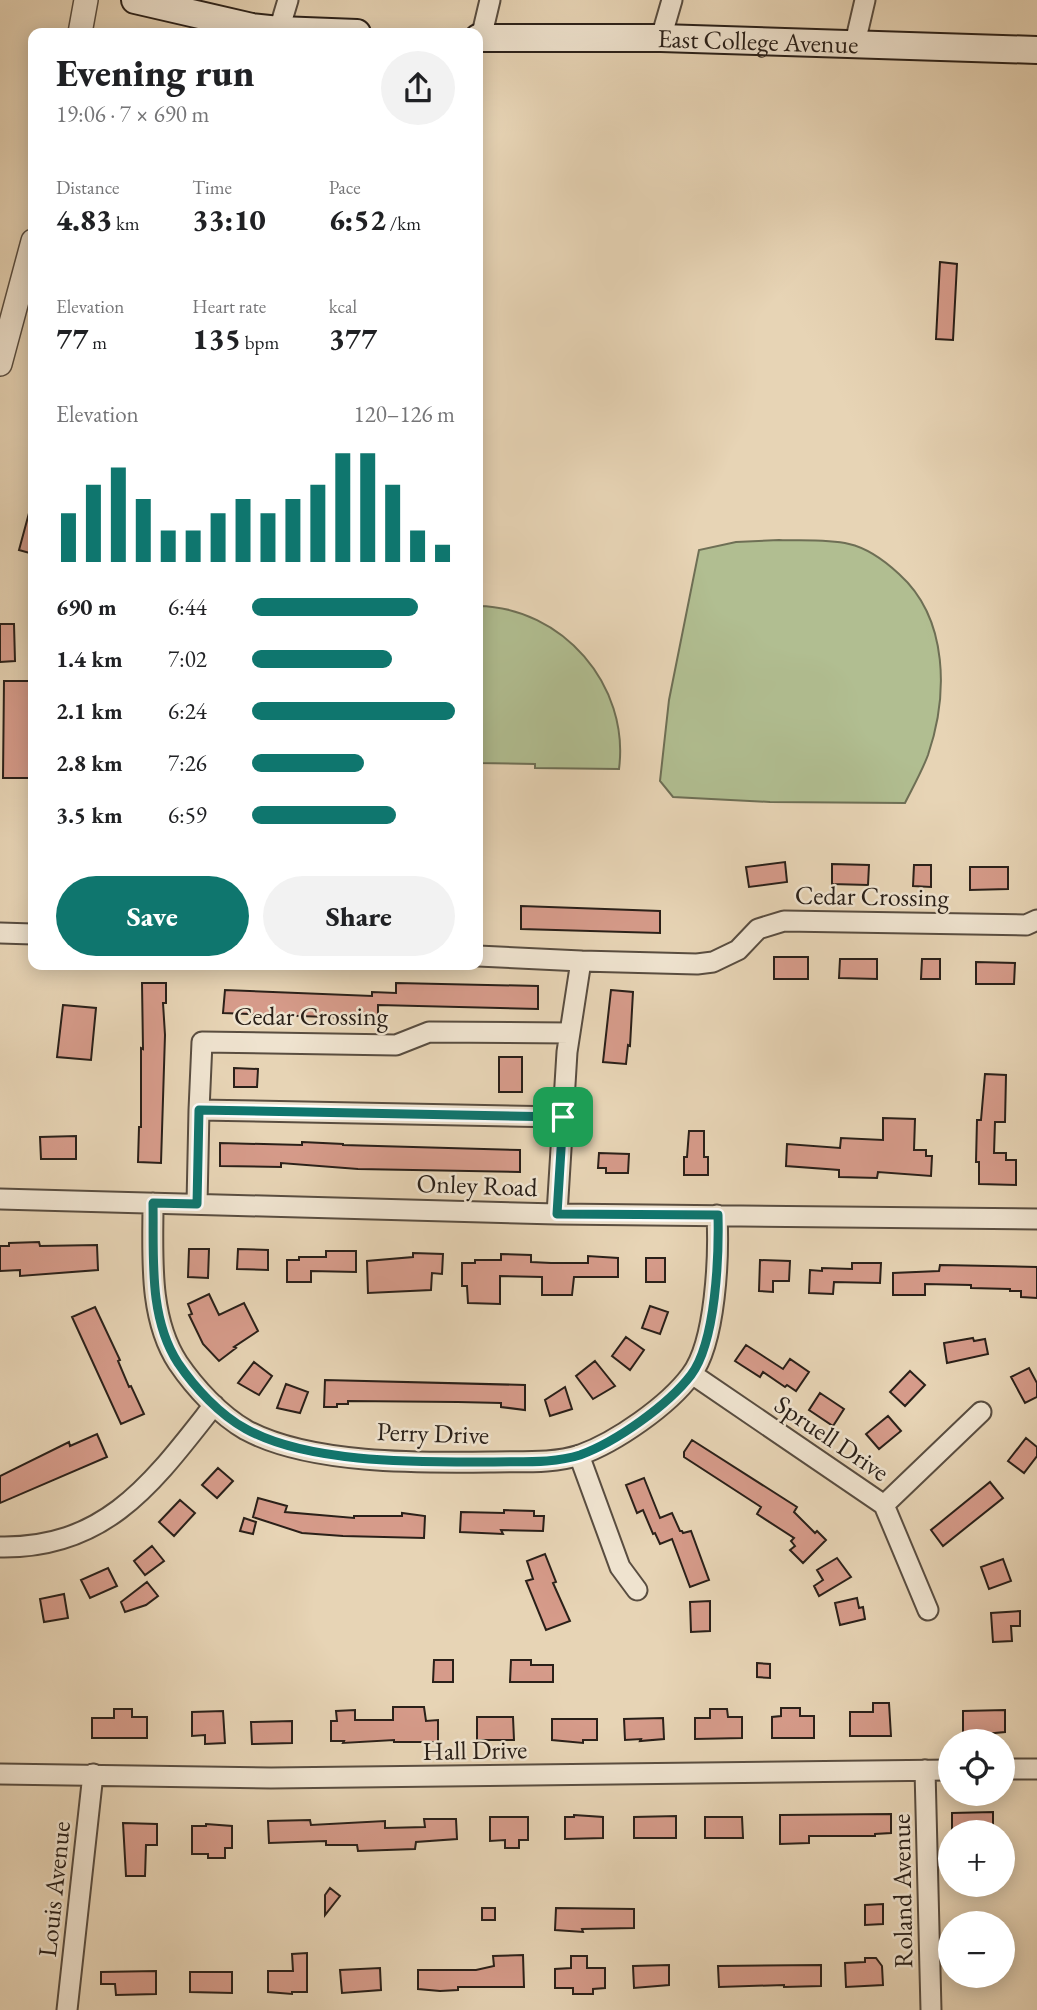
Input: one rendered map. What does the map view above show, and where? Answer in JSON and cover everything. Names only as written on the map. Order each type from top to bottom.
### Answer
[{"type":"main road","points":[[135,0],[261,28]]},
{"type":"main road","name":"East College Avenue","points":[[483,38],[1035,44]]},
{"type":"street","points":[[81,28],[86,0]]},
{"type":"street","points":[[280,28],[288,0]]},
{"type":"street","points":[[482,28],[490,0]]},
{"type":"street","points":[[662,38],[672,0]]},
{"type":"street","points":[[855,43],[865,0]]},
{"type":"street","points":[[0,364],[28,260]]},
{"type":"street","name":"Cedar Crossing","points":[[483,956],[697,964],[713,962],[738,950],[758,929],[784,921],[1026,925],[1037,920]]},
{"type":"street","points":[[0,933],[28,934]]},
{"type":"street","points":[[557,1214],[570,1033],[581,961]]},
{"type":"street","name":"Cedar Crossing","points":[[197,1204],[202,1042],[396,1045],[429,1032],[570,1033]]},
{"type":"street","points":[[199,1110],[563,1117]]},
{"type":"street","name":"Onley Road","points":[[0,1199],[557,1214],[1037,1219]]},
{"type":"street","name":"Perry Drive","points":[[153,1203],[154,1283],[159,1315],[177,1362],[214,1405],[244,1429],[297,1449],[378,1460],[451,1462],[537,1461],[579,1455],[617,1436],[651,1413],[692,1374],[704,1345],[716,1290],[718,1215]]},
{"type":"street","name":"Spruell Drive","points":[[692,1374],[884,1505],[929,1609]]},
{"type":"street","points":[[0,1547],[63,1540],[122,1509],[165,1466],[214,1405]]},
{"type":"street","points":[[884,1505],[981,1412]]},
{"type":"street","points":[[579,1455],[620,1567],[637,1590]]},
{"type":"street","points":[[1015,1769],[1037,1769]]},
{"type":"street","name":"Roland Avenue","points":[[925,1770],[931,2010]]},
{"type":"street","name":"Hall Drive","points":[[0,1774],[271,1778],[938,1770]]},
{"type":"street","name":"Louis Avenue","points":[[68,2010],[93,1774]]},
{"type":"green space","points":[[832,541],[862,549],[899,574],[915,592],[927,613],[940,659],[939,708],[928,755],[905,803],[770,802],[673,797],[660,781],[669,700],[699,550],[736,542]]},
{"type":"green space","points":[[483,607],[509,610],[537,620],[562,636],[584,656],[601,681],[613,708],[620,738],[619,769],[535,768],[535,764],[483,763]]},
{"type":"building","points":[[940,262],[957,264],[953,340],[936,339]]},
{"type":"building","points":[[28,517],[28,553],[19,550]]},
{"type":"building","points":[[0,624],[14,624],[15,661],[0,662]]},
{"type":"building","points":[[4,681],[28,681],[28,778],[3,778]]},
{"type":"building","points":[[785,862],[787,882],[749,887],[746,867]]},
{"type":"building","points":[[832,864],[869,865],[868,885],[832,884]]},
{"type":"building","points":[[914,865],[931,865],[931,887],[913,886]]},
{"type":"building","points":[[970,867],[1008,867],[1008,889],[970,890]]},
{"type":"building","points":[[521,906],[660,911],[660,933],[521,929]]},
{"type":"building","points":[[774,957],[808,957],[808,979],[774,979]]},
{"type":"building","points":[[840,959],[877,959],[877,979],[839,978]]},
{"type":"building","points":[[922,959],[940,959],[940,979],[921,979]]},
{"type":"building","points":[[976,962],[1015,963],[1014,984],[976,984]]},
{"type":"building","points":[[142,983],[166,983],[166,1003],[163,1003],[165,1035],[161,1163],[138,1162],[141,1048],[143,1049]]},
{"type":"building","points":[[396,983],[538,986],[538,1009],[378,1005],[378,1019],[223,1013],[225,990],[372,996],[372,992],[396,993]]},
{"type":"building","points":[[611,990],[633,992],[630,1046],[628,1045],[626,1064],[603,1062]]},
{"type":"building","points":[[63,1005],[96,1008],[91,1060],[57,1057]]},
{"type":"building","points":[[499,1057],[522,1057],[522,1092],[499,1092]]},
{"type":"building","points":[[234,1068],[258,1069],[257,1087],[234,1087]]},
{"type":"building","points":[[985,1074],[1006,1075],[1005,1122],[995,1122],[994,1153],[1006,1153],[1006,1160],[1016,1160],[1016,1185],[979,1184],[979,1162],[976,1162],[977,1120],[981,1120]]},
{"type":"building","points":[[883,1118],[915,1119],[914,1150],[926,1150],[926,1156],[932,1156],[931,1176],[878,1172],[877,1178],[839,1177],[839,1170],[786,1166],[787,1144],[840,1148],[841,1138],[883,1140]]},
{"type":"building","points":[[689,1131],[704,1131],[704,1157],[708,1157],[708,1175],[684,1175]]},
{"type":"building","points":[[76,1136],[76,1159],[41,1159],[40,1137]]},
{"type":"building","points":[[302,1142],[520,1150],[520,1172],[358,1169],[281,1163],[281,1167],[220,1166],[220,1143],[302,1145]]},
{"type":"building","points":[[599,1153],[629,1154],[628,1173],[606,1173],[606,1168],[598,1168]]},
{"type":"building","points":[[39,1242],[40,1246],[97,1245],[98,1270],[20,1276],[20,1270],[0,1271],[0,1246]]},
{"type":"building","points":[[189,1249],[209,1249],[208,1278],[188,1277]]},
{"type":"building","points":[[238,1249],[268,1250],[268,1270],[237,1269]]},
{"type":"building","points":[[326,1251],[356,1251],[356,1272],[311,1271],[311,1282],[287,1282],[287,1260],[326,1257]]},
{"type":"building","points":[[413,1253],[443,1254],[442,1274],[432,1273],[431,1290],[368,1293],[367,1261],[413,1257]]},
{"type":"building","points":[[501,1254],[531,1255],[531,1262],[551,1263],[588,1263],[588,1256],[618,1258],[618,1277],[574,1277],[572,1295],[542,1295],[542,1277],[500,1276],[500,1304],[468,1303],[467,1286],[462,1286],[462,1263],[501,1260]]},
{"type":"building","points":[[646,1258],[665,1258],[665,1282],[646,1282]]},
{"type":"building","points":[[760,1260],[790,1261],[789,1281],[773,1281],[773,1292],[759,1291]]},
{"type":"building","points":[[852,1263],[881,1263],[880,1283],[834,1282],[833,1294],[809,1293],[810,1270],[852,1269]]},
{"type":"building","points":[[940,1265],[1037,1267],[1037,1298],[1021,1297],[1021,1291],[1010,1289],[925,1284],[925,1295],[893,1295],[893,1273],[939,1271]]},
{"type":"building","points":[[209,1294],[219,1315],[244,1303],[258,1331],[219,1361],[203,1344],[189,1315],[192,1314],[188,1304]]},
{"type":"building","points":[[650,1306],[668,1312],[660,1334],[642,1328]]},
{"type":"building","points":[[95,1307],[120,1360],[118,1361],[129,1387],[131,1386],[144,1414],[121,1424],[72,1317]]},
{"type":"building","points":[[626,1337],[644,1350],[630,1370],[612,1356]]},
{"type":"building","points":[[973,1338],[974,1341],[985,1339],[988,1354],[947,1363],[944,1343]]},
{"type":"building","points":[[746,1345],[783,1369],[790,1359],[809,1372],[796,1391],[763,1372],[760,1377],[735,1361]]},
{"type":"building","points":[[595,1361],[615,1386],[593,1399],[576,1376]]},
{"type":"building","points":[[254,1362],[272,1376],[259,1395],[238,1383]]},
{"type":"building","points":[[1029,1368],[1037,1383],[1037,1397],[1025,1403],[1011,1377]]},
{"type":"building","points":[[910,1371],[925,1385],[905,1406],[890,1392]]},
{"type":"building","points":[[325,1380],[525,1385],[525,1410],[501,1407],[501,1403],[458,1402],[348,1401],[348,1404],[337,1404],[337,1407],[324,1407]]},
{"type":"building","points":[[286,1384],[308,1392],[300,1413],[277,1408]]},
{"type":"building","points":[[565,1387],[572,1409],[550,1416],[545,1400]]},
{"type":"building","points":[[820,1393],[844,1409],[833,1426],[809,1410]]},
{"type":"building","points":[[888,1416],[901,1431],[879,1449],[866,1434]]},
{"type":"building","points":[[97,1434],[107,1457],[0,1503],[0,1476],[69,1442],[70,1446]]},
{"type":"building","points":[[1026,1438],[1037,1447],[1037,1456],[1024,1473],[1008,1461]]},
{"type":"building","points":[[692,1440],[797,1507],[794,1512],[826,1540],[803,1563],[790,1550],[795,1546],[791,1541],[794,1538],[757,1514],[761,1507],[684,1457],[684,1452]]},
{"type":"building","points":[[218,1468],[233,1481],[217,1498],[202,1485]]},
{"type":"building","points":[[644,1478],[660,1518],[672,1513],[680,1531],[691,1531],[709,1580],[690,1587],[672,1539],[660,1544],[643,1510],[637,1513],[626,1485]]},
{"type":"building","points":[[990,1482],[1003,1498],[943,1546],[931,1530]]},
{"type":"building","points":[[258,1498],[287,1506],[285,1512],[354,1518],[402,1516],[402,1513],[425,1516],[424,1538],[302,1533],[253,1517]]},
{"type":"building","points":[[180,1500],[195,1513],[174,1536],[159,1522]]},
{"type":"building","points":[[504,1510],[534,1511],[534,1516],[544,1516],[543,1531],[501,1530],[503,1534],[460,1532],[461,1512],[504,1513]]},
{"type":"building","points":[[244,1518],[256,1522],[253,1534],[240,1531]]},
{"type":"building","points":[[152,1546],[164,1561],[145,1575],[134,1561]]},
{"type":"building","points":[[545,1554],[556,1582],[553,1583],[570,1621],[546,1630],[526,1581],[533,1579],[527,1561]]},
{"type":"building","points":[[837,1558],[851,1577],[819,1596],[814,1586],[823,1580],[817,1570]]},
{"type":"building","points":[[1003,1559],[1011,1581],[989,1589],[981,1567]]},
{"type":"building","points":[[108,1568],[117,1586],[90,1598],[81,1580]]},
{"type":"building","points":[[147,1582],[158,1596],[146,1605],[125,1612],[121,1602]]},
{"type":"building","points":[[64,1594],[68,1618],[44,1622],[40,1599]]},
{"type":"building","points":[[857,1598],[859,1608],[863,1607],[865,1619],[840,1625],[835,1603]]},
{"type":"building","points":[[710,1601],[710,1631],[691,1632],[690,1602]]},
{"type":"building","points":[[1020,1611],[1020,1626],[1011,1626],[1012,1641],[993,1642],[991,1613]]},
{"type":"building","points":[[434,1660],[453,1660],[453,1682],[433,1682]]},
{"type":"building","points":[[511,1660],[531,1660],[531,1665],[553,1665],[553,1682],[510,1682]]},
{"type":"building","points":[[757,1663],[770,1664],[770,1678],[757,1677]]},
{"type":"building","points":[[873,1703],[889,1703],[891,1736],[850,1736],[850,1712],[873,1712]]},
{"type":"building","points":[[393,1707],[424,1707],[426,1721],[438,1720],[438,1742],[331,1741],[331,1721],[337,1721],[336,1711],[355,1710],[355,1720],[393,1720]]},
{"type":"building","points":[[781,1708],[800,1708],[800,1716],[814,1716],[814,1738],[772,1738],[772,1717],[781,1716]]},
{"type":"building","points":[[114,1709],[132,1709],[132,1717],[147,1717],[147,1738],[92,1738],[92,1718],[114,1718]]},
{"type":"building","points":[[710,1709],[727,1709],[728,1717],[742,1717],[742,1738],[695,1739],[695,1718],[710,1718]]},
{"type":"building","points":[[1005,1710],[1005,1729],[963,1729],[963,1711]]},
{"type":"building","points":[[223,1711],[225,1743],[205,1744],[205,1735],[192,1736],[192,1712]]},
{"type":"building","points":[[477,1717],[513,1717],[514,1740],[477,1740]]},
{"type":"building","points":[[663,1718],[664,1739],[625,1740],[624,1719]]},
{"type":"building","points":[[552,1719],[597,1719],[597,1740],[583,1740],[583,1743],[552,1740]]},
{"type":"building","points":[[292,1721],[292,1743],[252,1744],[251,1722]]},
{"type":"building","points":[[993,1812],[993,1820],[952,1820],[952,1813]]},
{"type":"building","points":[[891,1814],[891,1833],[875,1836],[809,1836],[809,1843],[780,1844],[780,1815]]},
{"type":"building","points":[[676,1816],[676,1838],[634,1838],[634,1817]]},
{"type":"building","points":[[490,1817],[528,1817],[528,1840],[519,1840],[519,1848],[505,1848],[505,1840],[490,1841]]},
{"type":"building","points":[[565,1817],[603,1817],[603,1838],[565,1839]]},
{"type":"building","points":[[705,1817],[742,1817],[743,1838],[705,1838]]},
{"type":"building","points":[[424,1819],[456,1819],[457,1839],[416,1842],[415,1849],[358,1851],[357,1845],[326,1845],[326,1841],[269,1843],[268,1821],[310,1820],[311,1825],[385,1821],[385,1828],[425,1827]]},
{"type":"building","points":[[123,1823],[157,1824],[157,1845],[146,1845],[145,1876],[126,1876]]},
{"type":"building","points":[[192,1826],[232,1826],[232,1848],[225,1848],[225,1858],[192,1854]]},
{"type":"building","points":[[330,1888],[340,1896],[325,1915],[325,1895]]},
{"type":"building","points":[[883,1904],[883,1924],[865,1925],[865,1905]]},
{"type":"building","points":[[482,1908],[495,1908],[495,1920],[482,1920]]},
{"type":"building","points":[[556,1908],[634,1909],[634,1928],[582,1929],[583,1932],[555,1930]]},
{"type":"building","points":[[307,1953],[307,1992],[268,1992],[268,1971],[293,1971],[292,1954]]},
{"type":"building","points":[[523,1955],[524,1987],[458,1987],[458,1990],[440,1991],[418,1989],[418,1970],[476,1970],[494,1966],[493,1956]]},
{"type":"building","points":[[571,1956],[587,1956],[587,1968],[605,1968],[605,1988],[593,1989],[593,1994],[573,1994],[573,1988],[555,1988],[555,1969],[571,1968]]},
{"type":"building","points":[[865,1958],[876,1958],[882,1966],[883,1985],[846,1987],[845,1963],[865,1962]]},
{"type":"building","points":[[669,1965],[669,1985],[634,1988],[633,1966]]},
{"type":"building","points":[[821,1965],[821,1986],[719,1987],[718,1966]]},
{"type":"building","points":[[380,1968],[381,1990],[342,1993],[340,1970]]},
{"type":"building","points":[[156,1971],[156,1994],[116,1995],[115,1984],[101,1984],[101,1972]]},
{"type":"building","points":[[190,1972],[232,1972],[232,1993],[190,1992]]},
{"type":"route","points":[[199,1110],[563,1117],[557,1214],[718,1215],[716,1290],[699,1360],[692,1374],[676,1391],[651,1413],[617,1436],[579,1455],[537,1461],[378,1460],[297,1449],[244,1429],[214,1405],[177,1362],[159,1315],[154,1283],[153,1203],[197,1204],[199,1110]]}]
